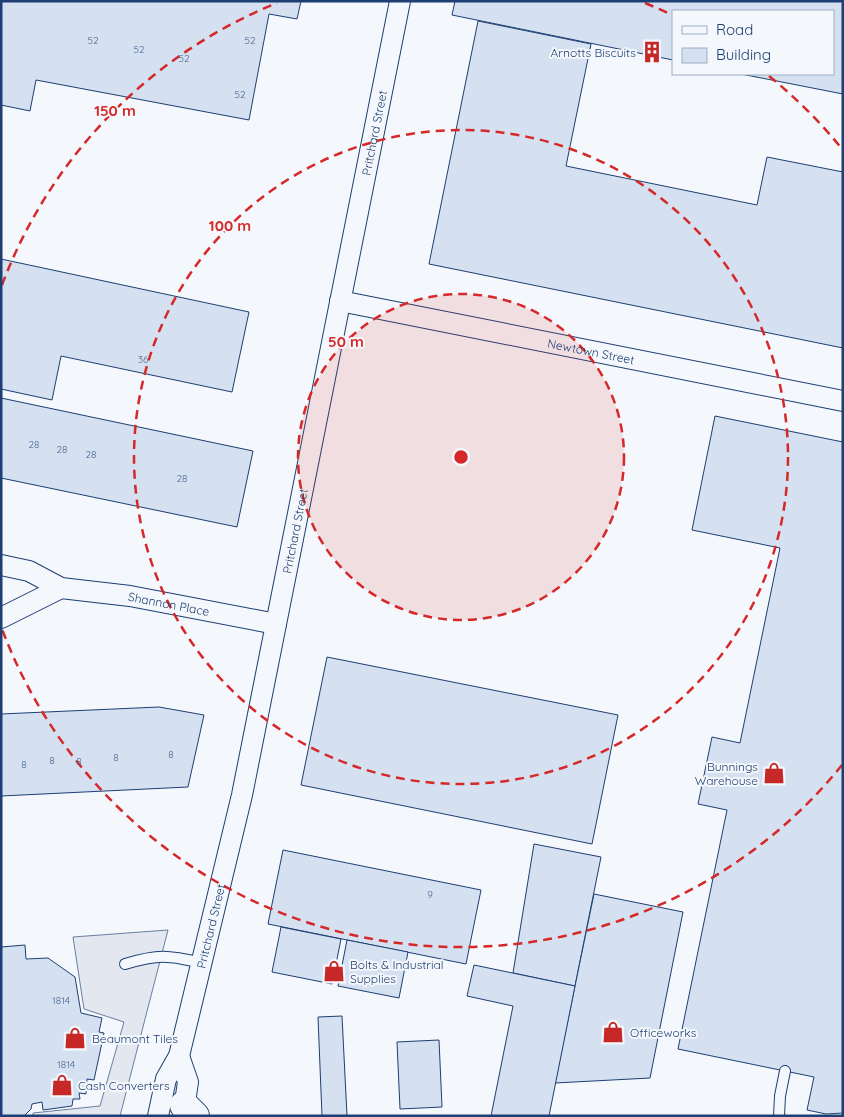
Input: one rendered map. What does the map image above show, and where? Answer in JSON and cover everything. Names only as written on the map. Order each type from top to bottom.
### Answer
[{"type":"street","name":"Pritchard Street","points":[[158,1116],[166,1079],[179,1056],[242,795],[400,1]]},
{"type":"street","name":"Newtown Street","points":[[340,300],[843,401]]},
{"type":"street","name":"Shannon Place","points":[[1,565],[29,571],[61,588],[130,596],[276,624]]},
{"type":"street","points":[[1,618],[61,588]]},
{"type":"street","points":[[179,1056],[188,1082],[188,1112]]},
{"type":"lane","points":[[125,964],[147,957],[165,955],[202,964]]},
{"type":"lane","points":[[779,1116],[780,1096],[785,1071]]},
{"type":"shaded area","points":[[168,930],[120,1116],[33,1116],[33,1113],[100,1106],[124,1022],[84,1009],[73,937]]},
{"type":"building","points":[[1,1],[301,1],[297,19],[269,14],[249,120],[36,80],[30,111],[1,105]]},
{"type":"building","name":"Arnotts Biscuits","points":[[455,1],[843,1],[843,94],[746,75],[834,75],[834,10],[672,10],[672,60],[452,15]]},
{"type":"building","points":[[478,21],[591,44],[566,166],[757,205],[767,157],[843,172],[843,348],[429,264]]},
{"type":"building","points":[[1,259],[249,312],[232,392],[61,356],[52,400],[1,389]]},
{"type":"building","points":[[1,398],[253,451],[237,527],[1,478]]},
{"type":"building","name":"Bunnings Warehouse","points":[[715,416],[843,442],[843,1113],[826,1114],[807,1110],[814,1077],[678,1049],[727,810],[698,804],[712,737],[740,743],[780,548],[692,530]]},
{"type":"building","points":[[327,657],[618,715],[592,844],[301,785]]},
{"type":"building","points":[[159,707],[204,715],[188,787],[1,796],[1,714]]},
{"type":"building","points":[[534,844],[601,857],[575,986],[513,973]]},
{"type":"building","points":[[283,850],[481,890],[466,964],[268,924]]},
{"type":"building","name":"Officeworks","points":[[594,894],[683,912],[650,1078],[555,1083]]},
{"type":"building","points":[[281,927],[341,939],[332,984],[272,972]]},
{"type":"building","points":[[347,940],[408,952],[399,998],[338,986]]},
{"type":"building","points":[[25,945],[26,959],[48,958],[75,977],[81,1013],[102,1018],[99,1032],[104,1033],[94,1080],[87,1079],[86,1094],[79,1093],[80,1099],[73,1099],[72,1106],[43,1110],[42,1102],[32,1104],[31,1109],[24,1116],[1,1116],[1,947]]},
{"type":"building","points":[[474,965],[575,986],[549,1116],[491,1116],[513,1006],[467,996]]},
{"type":"building","points":[[342,1016],[347,1116],[322,1116],[318,1017]]},
{"type":"building","points":[[439,1040],[442,1107],[400,1109],[397,1042]]},
{"type":"place","name":"Arnotts Biscuits","points":[[652,52]]},
{"type":"place","name":"Bunnings Warehouse","points":[[774,773]]},
{"type":"place","name":"Bolts & Industrial Supplies","points":[[334,971]]},
{"type":"place","name":"Officeworks","points":[[613,1032]]},
{"type":"place","name":"Beaumont Tiles","points":[[75,1038]]},
{"type":"place","name":"Cash Converters","points":[[62,1085]]}]
